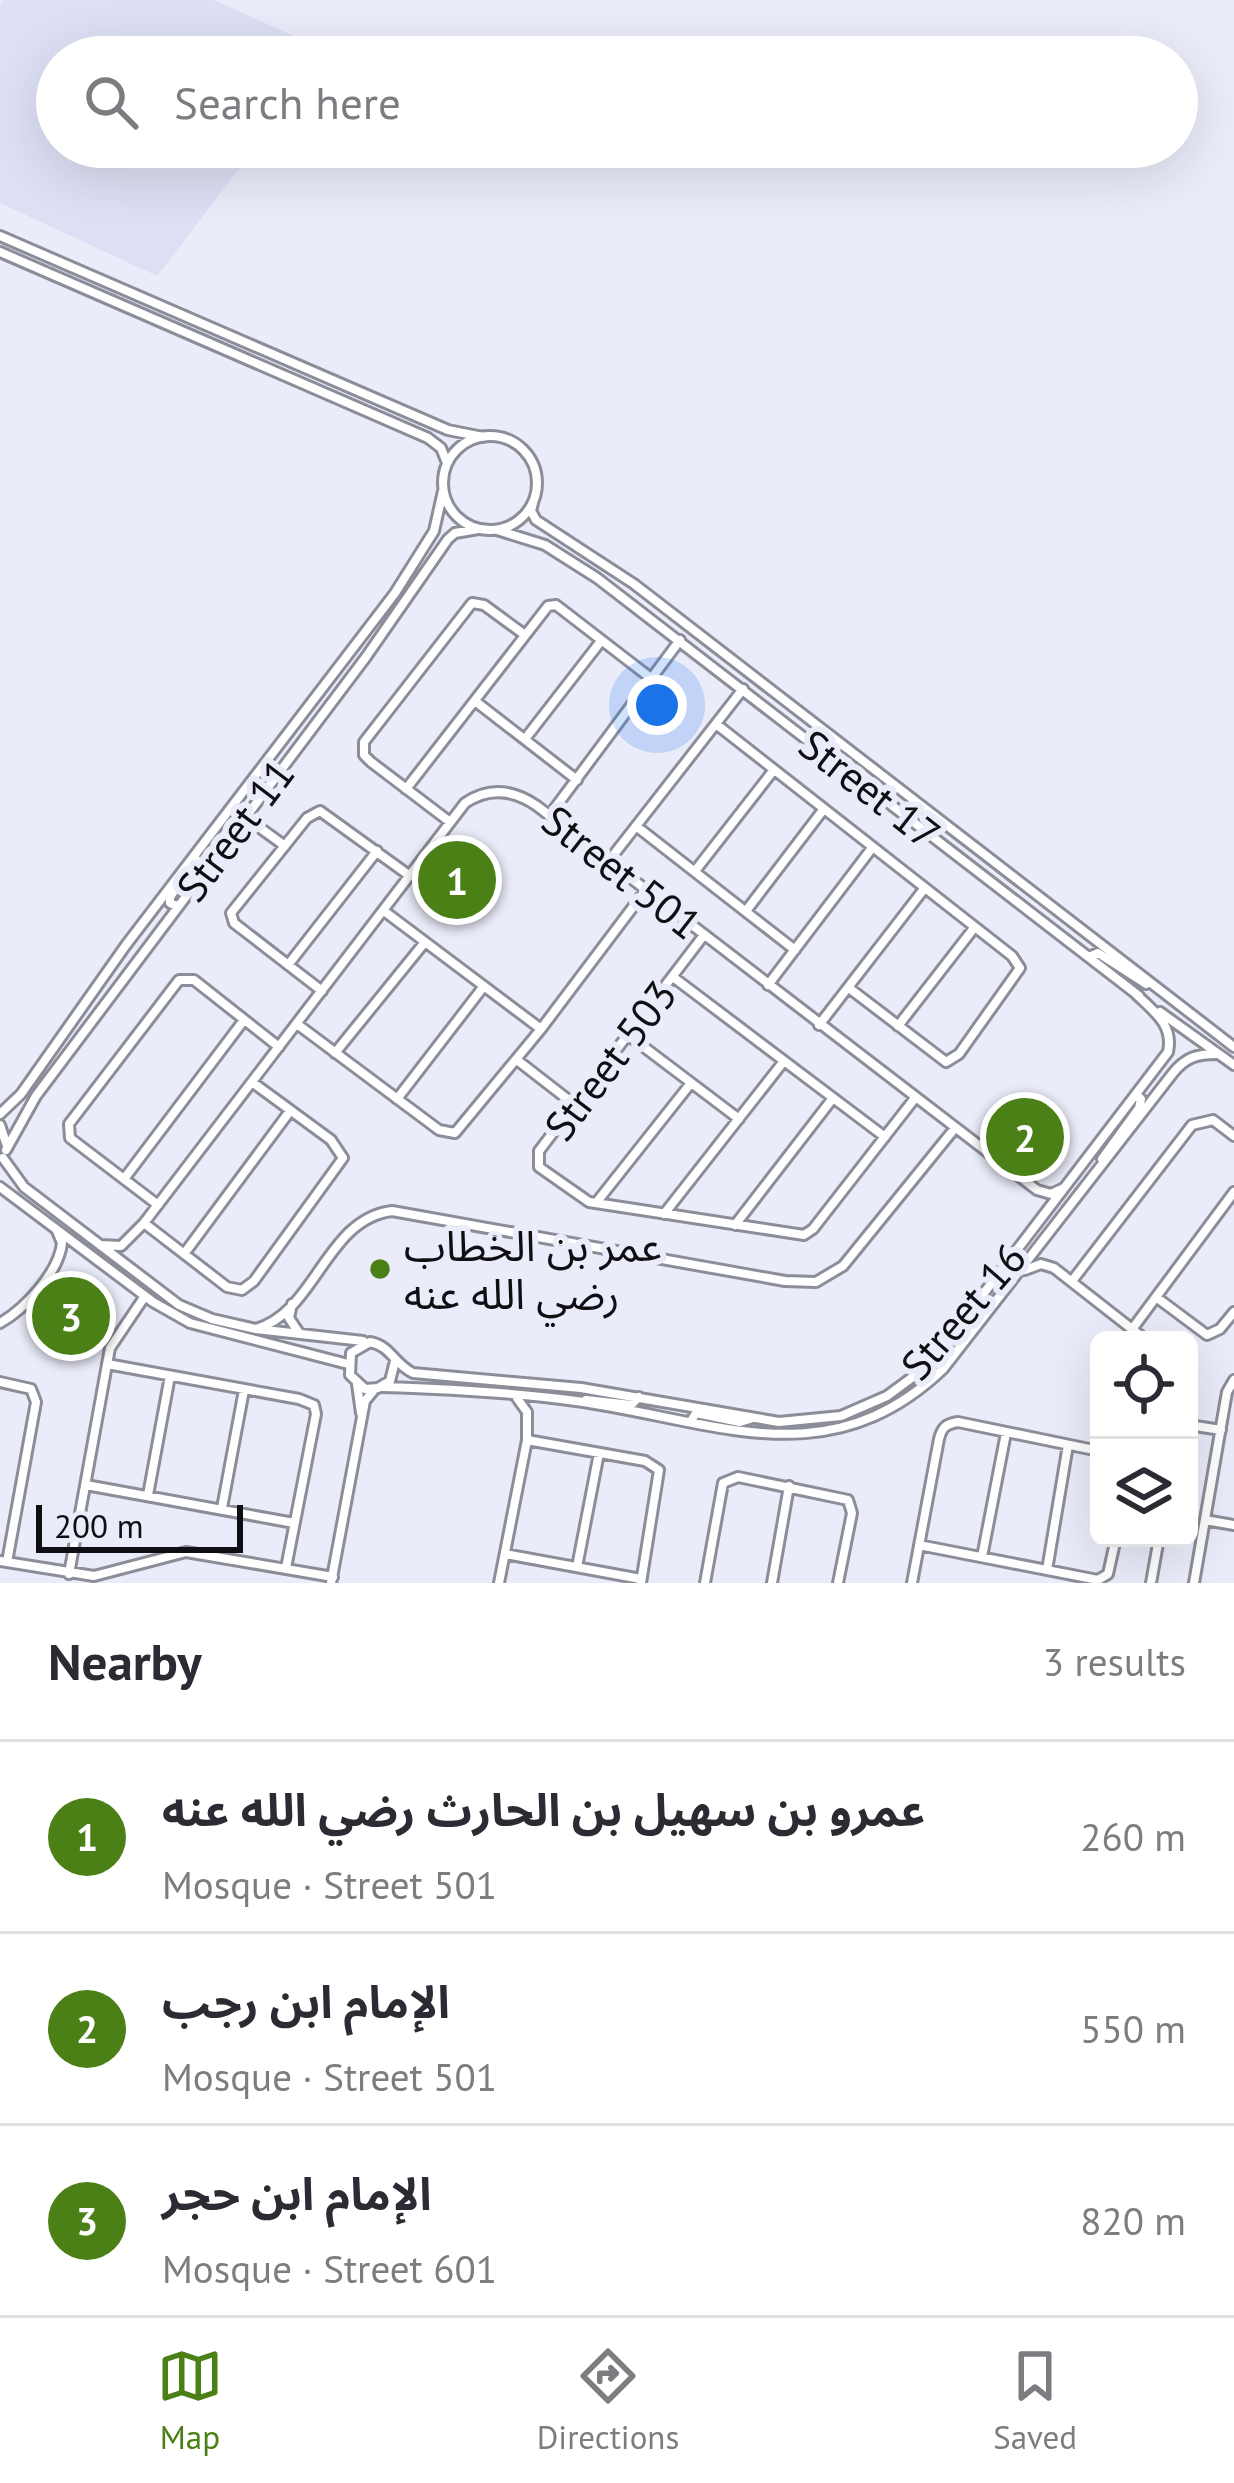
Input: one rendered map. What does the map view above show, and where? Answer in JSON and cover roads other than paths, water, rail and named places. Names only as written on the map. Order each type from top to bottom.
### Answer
[{"type":"street","points":[[0,236],[448,430],[511,442],[532,461],[536,475],[532,503],[524,516],[497,530],[478,529],[455,515],[443,491],[447,463],[441,448],[428,438],[0,253]]},
{"type":"street","points":[[447,463],[462,446],[483,437]]},
{"type":"street","name":"Street 11","points":[[0,1114],[21,1094],[143,922],[412,568],[434,531],[443,491]]},
{"type":"street","name":"Street 17","points":[[532,503],[536,520],[634,584],[1234,1047]]},
{"type":"street","name":"Street 11","points":[[3,1157],[36,1096],[366,657],[448,539],[478,529]]},
{"type":"street","name":"Street 17","points":[[497,530],[526,537],[568,559],[680,640],[1234,1065]]},
{"type":"street","points":[[450,822],[364,754],[364,742],[472,603],[484,605],[524,634]]},
{"type":"street","points":[[406,789],[548,606],[556,605],[652,679]]},
{"type":"street","points":[[525,740],[601,640]]},
{"type":"street","points":[[549,816],[680,640]]},
{"type":"street","points":[[608,862],[743,689]]},
{"type":"street","points":[[475,700],[577,780]]},
{"type":"street","points":[[716,724],[1012,956],[1020,968],[959,1054],[946,1062],[849,988]]},
{"type":"street","points":[[794,730],[830,753],[839,755],[846,750]]},
{"type":"street","points":[[695,872],[773,771]]},
{"type":"street","name":"Street 501","points":[[128,1242],[450,822],[476,796],[500,791],[524,798],[549,816],[1037,1190]]},
{"type":"street","points":[[746,911],[823,810]]},
{"type":"street","points":[[322,991],[234,923],[231,913],[307,818],[320,811],[410,876]]},
{"type":"street","points":[[245,817],[284,846]]},
{"type":"street","points":[[637,826],[795,950]]},
{"type":"street","points":[[177,906],[170,897],[194,866],[201,847]]},
{"type":"street","points":[[769,985],[872,848]]},
{"type":"street","points":[[287,964],[377,851]]},
{"type":"street","points":[[819,1025],[924,889]]},
{"type":"street","points":[[297,1024],[439,1130],[455,1133],[542,1029],[645,891]]},
{"type":"street","points":[[383,911],[542,1029]]},
{"type":"street","points":[[120,982],[153,931],[152,925],[143,922]]},
{"type":"street","points":[[898,1026],[975,928]]},
{"type":"street","name":"Street 503","points":[[704,935],[539,1151],[538,1167],[578,1197],[596,1203],[804,1235],[915,1098]]},
{"type":"street","points":[[335,1053],[424,942]]},
{"type":"street","points":[[1089,958],[1098,953],[1132,979],[1158,988]]},
{"type":"street","points":[[673,977],[885,1137]]},
{"type":"street","points":[[158,1205],[70,1138],[69,1124],[179,980],[194,980],[279,1047]]},
{"type":"street","points":[[397,1099],[484,986]]},
{"type":"street","name":"Street 16","points":[[395,1361],[413,1373],[639,1396],[751,1418],[822,1420],[859,1409],[929,1365],[1168,1052],[1165,1022],[1135,993]]},
{"type":"street","points":[[124,1179],[244,1020]]},
{"type":"street","points":[[628,1035],[739,1119]]},
{"type":"street","name":"Street 16","points":[[378,1388],[579,1401],[781,1436],[827,1433],[863,1423],[900,1404],[943,1369],[1183,1061],[1217,1054]]},
{"type":"street","points":[[517,1060],[575,1105]]},
{"type":"street","points":[[664,1214],[784,1060]]},
{"type":"street","points":[[143,1223],[227,1287],[235,1291],[248,1288],[343,1158],[331,1140],[252,1082]]},
{"type":"street","points":[[596,1203],[692,1083]]},
{"type":"street","points":[[1097,1172],[1106,1150],[1139,1108],[1141,1099],[1136,1094]]},
{"type":"street","points":[[734,1226],[833,1098]]},
{"type":"street","points":[[184,1254],[291,1110]]},
{"type":"street","points":[[1072,1281],[1192,1125],[1214,1120],[1234,1136]]},
{"type":"street","points":[[0,1125],[5,1133],[3,1157],[15,1178],[159,1293],[195,1313],[256,1329],[370,1342],[390,1351],[395,1361],[395,1372],[365,1401],[332,1580],[186,1552],[106,1574],[69,1574],[3,1562],[36,1402],[31,1389],[0,1382]]},
{"type":"street","points":[[256,1329],[275,1323],[362,1220],[392,1210],[785,1281],[816,1282],[843,1266],[956,1128]]},
{"type":"street","points":[[0,1187],[145,1296],[208,1330],[348,1364]]},
{"type":"street","points":[[1037,1190],[1051,1194],[1064,1188]]},
{"type":"street","points":[[1037,1190],[1041,1218]]},
{"type":"street","points":[[1133,1328],[1234,1192]]},
{"type":"street","points":[[57,1230],[62,1243],[57,1262]]},
{"type":"street","points":[[1046,1239],[1046,1256],[1054,1268],[1136,1331]]},
{"type":"street","points":[[100,1245],[128,1242]]},
{"type":"street","points":[[128,1242],[129,1268]]},
{"type":"street","points":[[0,1323],[22,1307],[57,1262],[75,1252],[91,1256]]},
{"type":"street","points":[[1018,1275],[1034,1264],[1054,1268]]},
{"type":"street","points":[[69,1574],[107,1364],[115,1336],[145,1296]]},
{"type":"street","points":[[1156,1297],[1207,1335],[1220,1330],[1234,1312]]},
{"type":"street","points":[[293,1303],[291,1325],[301,1335]]},
{"type":"street","points":[[348,1364],[359,1345],[370,1342]]},
{"type":"street","points":[[107,1364],[299,1399],[316,1408],[286,1568]]},
{"type":"street","points":[[348,1364],[357,1384],[362,1419]]},
{"type":"street","points":[[148,1495],[170,1376]]},
{"type":"street","points":[[1194,1583],[1227,1392],[1234,1380]]},
{"type":"street","points":[[357,1384],[378,1388]]},
{"type":"street","points":[[222,1508],[244,1390]]},
{"type":"street","points":[[499,1583],[528,1421],[525,1405],[511,1394]]},
{"type":"street","points":[[579,1401],[595,1398],[631,1405],[639,1396]]},
{"type":"street","points":[[528,1421],[536,1405],[552,1398]]},
{"type":"street","points":[[691,1421],[696,1413],[740,1421],[751,1418]]},
{"type":"street","points":[[912,1583],[941,1429],[958,1422],[1090,1449]]},
{"type":"street","points":[[1198,1426],[1221,1430]]},
{"type":"street","points":[[982,1557],[1006,1433]]},
{"type":"street","points":[[505,1554],[641,1581],[659,1470],[645,1461],[526,1440]]},
{"type":"street","points":[[1047,1570],[1068,1445]]},
{"type":"street","points":[[1219,1445],[1234,1448]]},
{"type":"street","points":[[577,1567],[599,1453]]},
{"type":"street","points":[[705,1583],[723,1484],[738,1477],[840,1496],[852,1506],[838,1583]]},
{"type":"street","points":[[86,1485],[294,1523]]},
{"type":"street","points":[[772,1583],[789,1486]]},
{"type":"street","points":[[0,1509],[15,1512]]},
{"type":"street","points":[[1205,1520],[1234,1525]]},
{"type":"street","points":[[919,1545],[1092,1580],[1104,1577],[1111,1567],[1114,1547]]},
{"type":"street","points":[[1151,1583],[1158,1547]]},
{"type":"place","name":"عمرو بن سهيل بن الحارث رضي الله عنه","points":[[457,880]]},
{"type":"place","name":"الإمام ابن رجب","points":[[1025,1137]]},
{"type":"place","name":"عمر بن الخطاب رضي الله عنه","points":[[380,1269]]},
{"type":"place","name":"الإمام ابن حجر","points":[[71,1316]]}]
